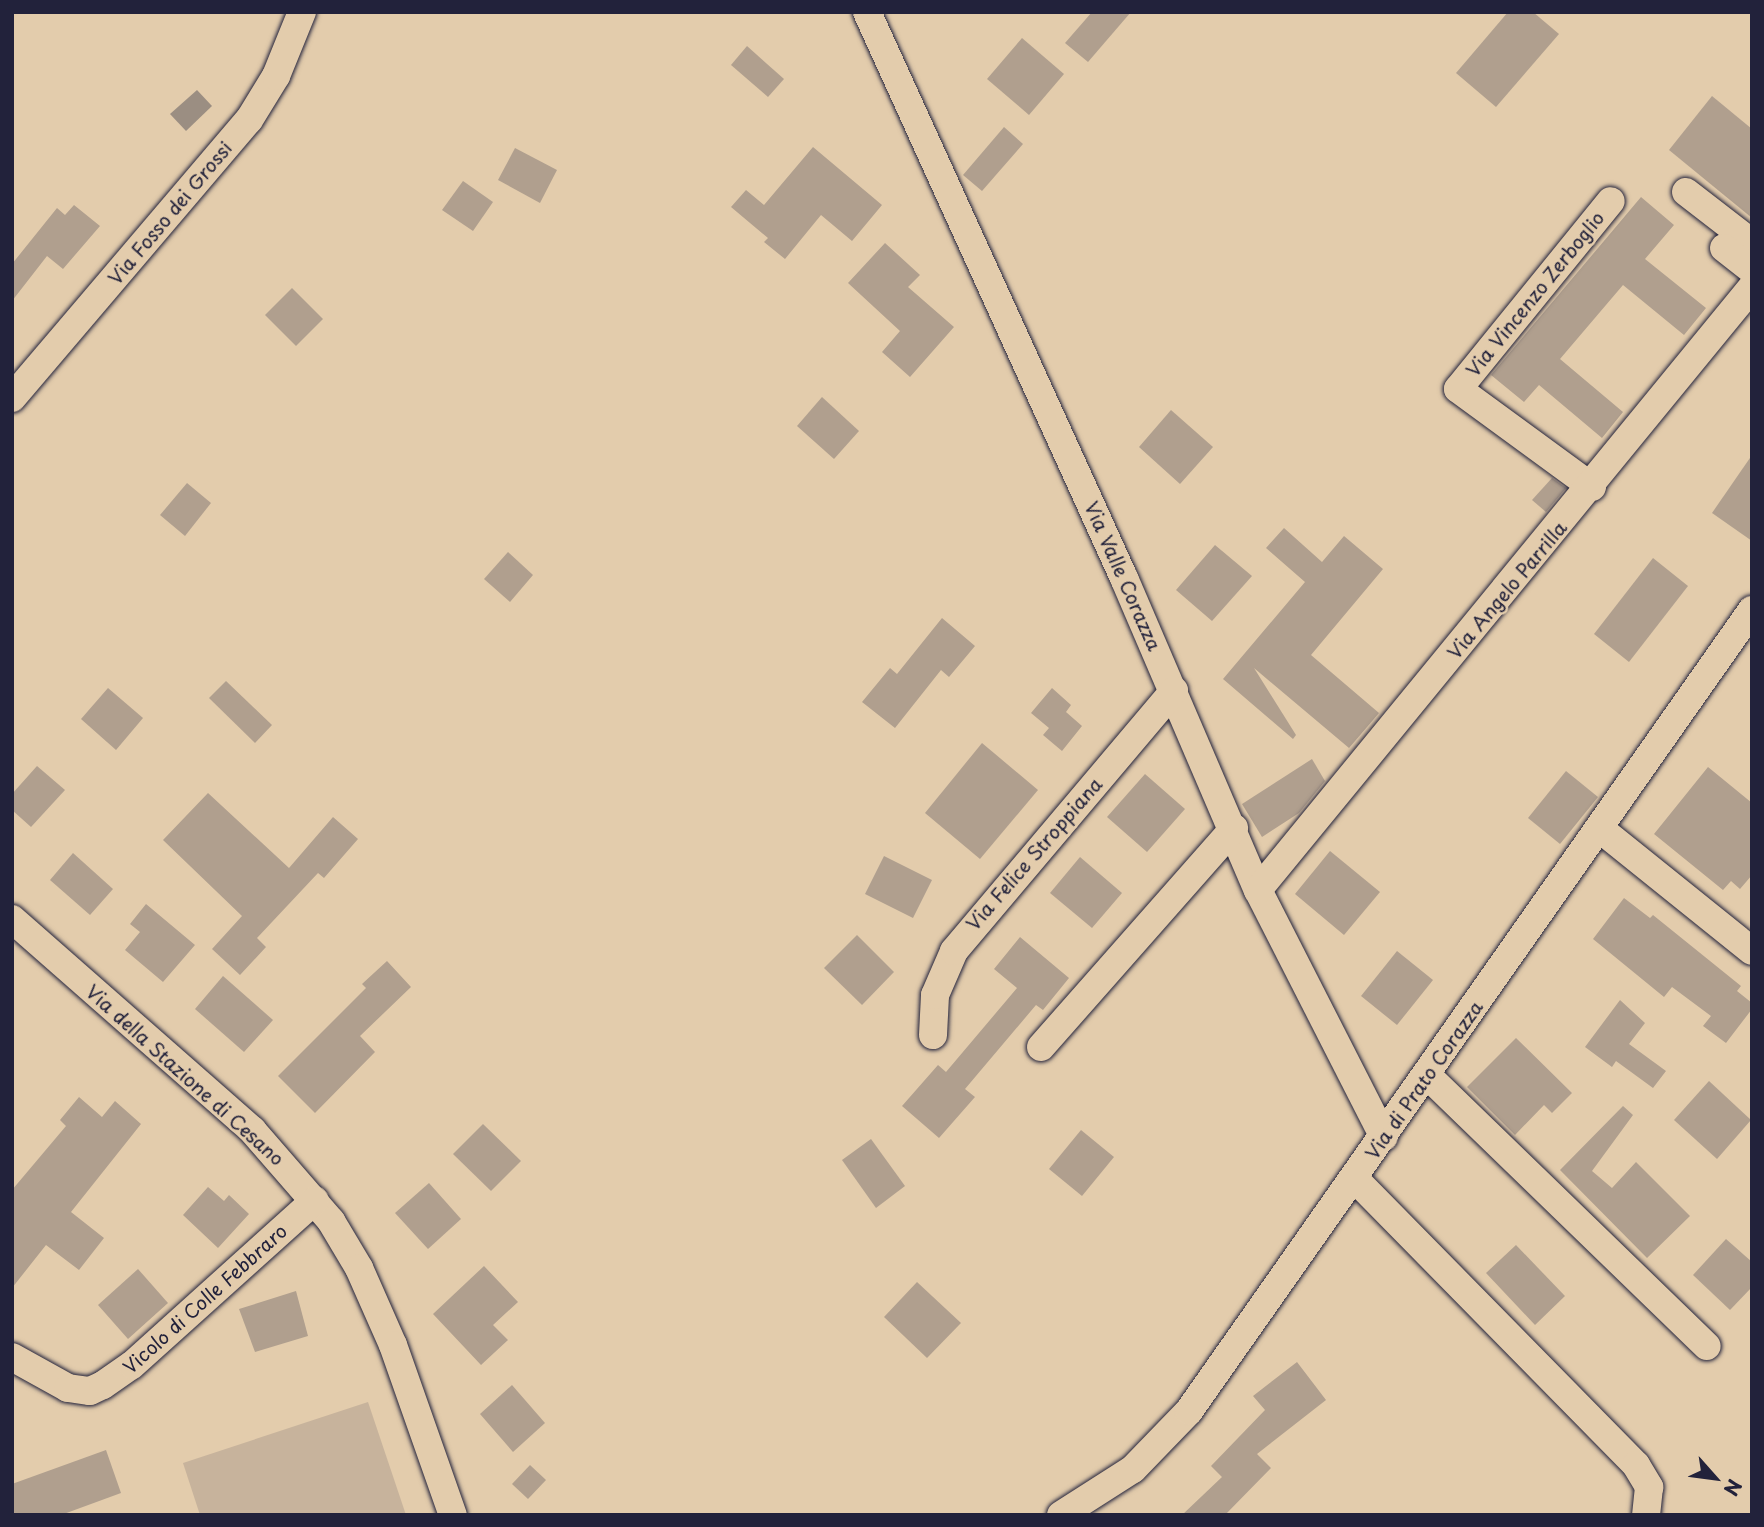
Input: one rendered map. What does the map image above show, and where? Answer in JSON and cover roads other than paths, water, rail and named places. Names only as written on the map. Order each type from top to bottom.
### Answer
[{"type":"street","name":"Via Fosso dei Grossi","points":[[12,398],[253,114],[276,76],[302,12]]},
{"type":"street","name":"Via Valle Corazza","points":[[867,12],[1174,691],[1258,890],[1384,1137]]},
{"type":"street","points":[[1686,192],[1752,243]]},
{"type":"street","name":"Via Vincenzo Zerboglio","points":[[1592,487],[1458,389],[1611,201]]},
{"type":"street","points":[[1724,248],[1752,270]]},
{"type":"street","name":"Via Angelo Parrilla","points":[[1258,890],[1592,487],[1752,287]]},
{"type":"street","name":"Via di Prato Corazza","points":[[1061,1515],[1114,1484],[1171,1433],[1355,1179],[1752,610]]},
{"type":"street","name":"Via Felice Stroppiana","points":[[933,1035],[935,995],[954,951],[1174,691]]},
{"type":"street","points":[[1041,1047],[1234,828]]},
{"type":"street","points":[[1600,828],[1752,951]]},
{"type":"street","name":"Via della Stazione di Cesano","points":[[12,919],[252,1130],[315,1200],[345,1242],[393,1345],[453,1515]]},
{"type":"street","points":[[1427,1076],[1707,1346]]},
{"type":"street","points":[[1355,1179],[1636,1465],[1649,1487],[1646,1515]]},
{"type":"street","name":"Vicolo di Colle Febbraro","points":[[12,1357],[58,1385],[90,1391],[132,1365],[315,1200]]}]
